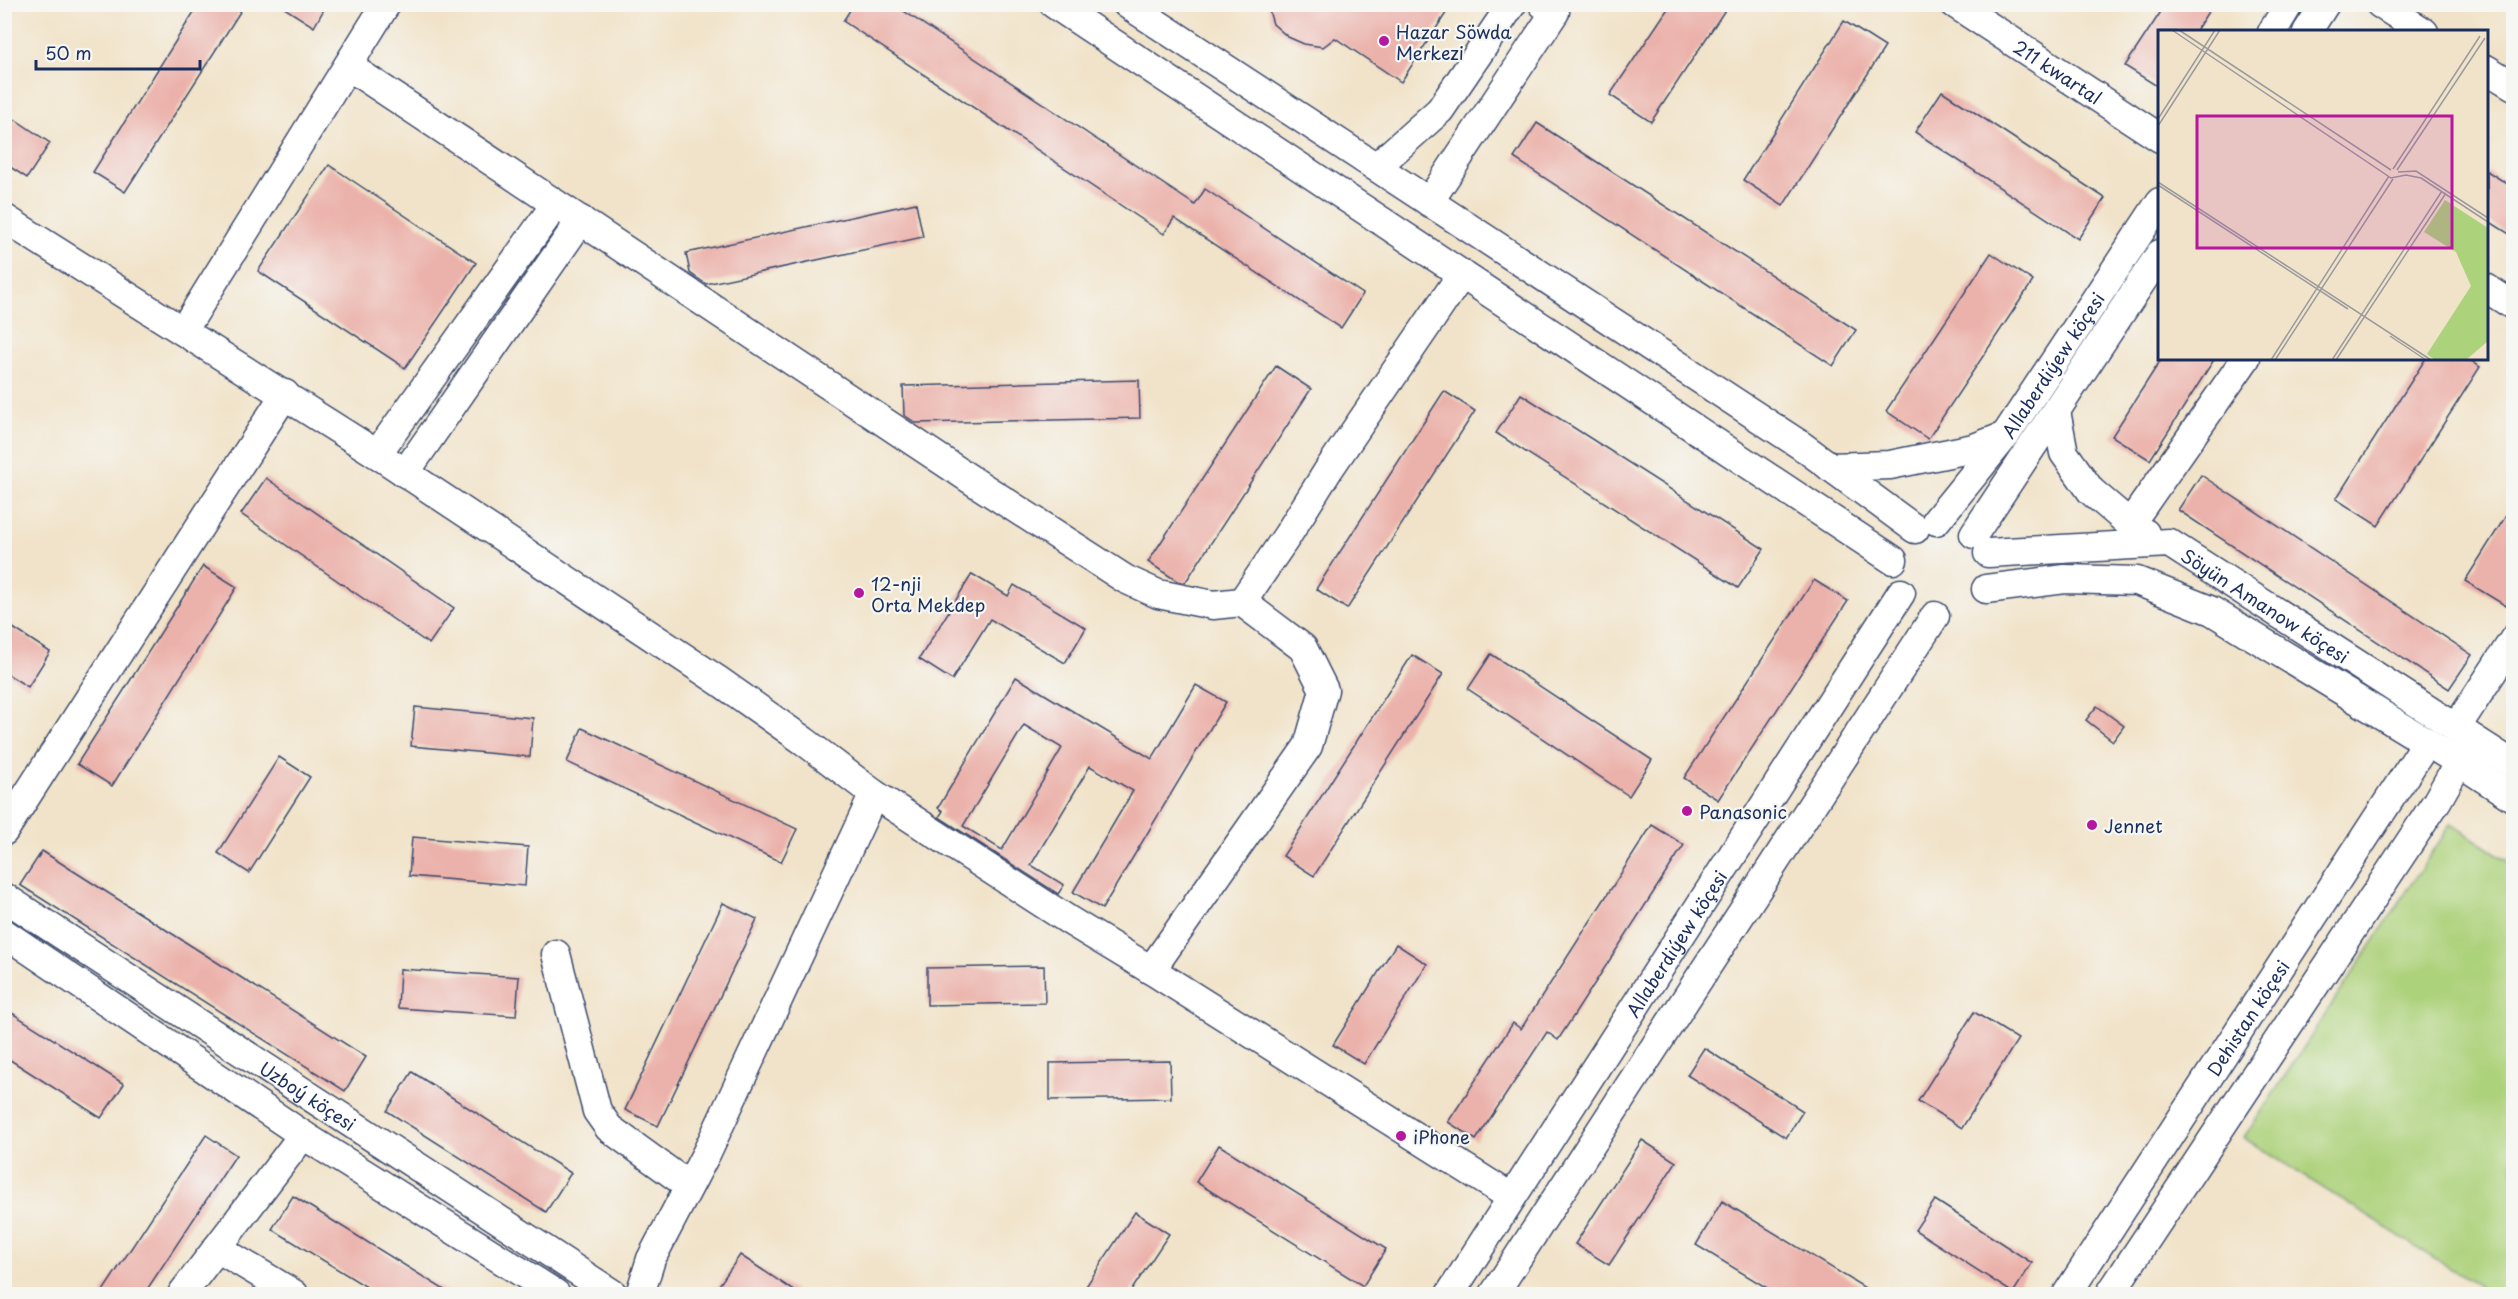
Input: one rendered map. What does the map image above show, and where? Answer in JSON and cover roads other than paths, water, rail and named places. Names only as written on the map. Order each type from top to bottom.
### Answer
[{"type":"street","points":[[183,331],[386,4]]},
{"type":"street","points":[[1053,4],[1893,560]]},
{"type":"street","points":[[1127,4],[1830,467],[1926,525],[1963,527],[1981,544],[1992,571],[1975,603],[1955,615],[1935,616],[1915,609],[1901,593],[1893,574],[1893,560],[1908,535],[1926,525]]},
{"type":"street","points":[[1376,167],[1440,111],[1512,4]]},
{"type":"street","points":[[1430,202],[1555,12],[1543,4]]},
{"type":"street","name":"211 kwartal","points":[[1955,4],[2158,137]]},
{"type":"street","points":[[2273,30],[2289,4]]},
{"type":"street","points":[[2308,30],[2325,4]]},
{"type":"street","points":[[2380,4],[2421,30]]},
{"type":"street","points":[[348,66],[555,205],[1125,579],[1158,594],[1213,605],[1242,602],[1303,648],[1324,690],[1308,746],[1151,970]]},
{"type":"street","points":[[2488,70],[2514,86]]},
{"type":"street","points":[[377,454],[555,205]]},
{"type":"street","name":"Allaberdiýew köçesi","points":[[1926,525],[2005,436],[2158,205]]},
{"type":"street","points":[[4,218],[377,454],[719,681],[874,794],[1070,921],[1511,1197]]},
{"type":"street","points":[[405,473],[580,220]]},
{"type":"street","name":"Allaberdiýew köçesi","points":[[1981,544],[2056,411],[2158,257]]},
{"type":"street","points":[[1242,602],[1329,469],[1462,274]]},
{"type":"street","points":[[2488,289],[2514,306]]},
{"type":"street","points":[[2130,524],[2245,360]]},
{"type":"street","points":[[4,831],[285,394]]},
{"type":"street","points":[[2056,411],[2064,453],[2091,491],[2137,530],[2169,543]]},
{"type":"street","points":[[1830,467],[1890,465],[1974,448],[2005,436]]},
{"type":"street","name":"Söyün Amanow köçesi","points":[[1981,544],[2169,543],[2514,765]]},
{"type":"street","name":"Söyün Amanow köçesi","points":[[1975,603],[2065,579],[2137,582],[2212,611],[2427,742],[2514,798]]},
{"type":"street","name":"Allaberdiýew köçesi","points":[[1450,1294],[1901,593]]},
{"type":"street","points":[[1494,1294],[1935,616]]},
{"type":"street","points":[[2456,728],[2514,639]]},
{"type":"street","name":"Dehistan köçesi","points":[[2067,1294],[2427,742]]},
{"type":"street","points":[[2110,1294],[2431,811],[2459,762]]},
{"type":"street","points":[[640,1294],[651,1259],[689,1186],[874,794]]},
{"type":"street","name":"Uzboý köçesi","points":[[4,897],[613,1294]]},
{"type":"street","name":"Uzboý köçesi","points":[[4,933],[303,1135],[556,1294]]},
{"type":"street","points":[[556,954],[597,1111],[609,1128],[689,1186]]},
{"type":"street","points":[[182,1294],[303,1135]]},
{"type":"street","points":[[218,1248],[294,1294]]},
{"type":"place","name":"Hazar Söwda Merkezi","points":[[1384,41]]},
{"type":"place","name":"12-nji Orta Mekdep","points":[[859,593]]},
{"type":"place","name":"Panasonic","points":[[1687,811]]},
{"type":"place","name":"Jennet","points":[[2092,825]]},
{"type":"place","name":"iPhone","points":[[1401,1136]]}]
